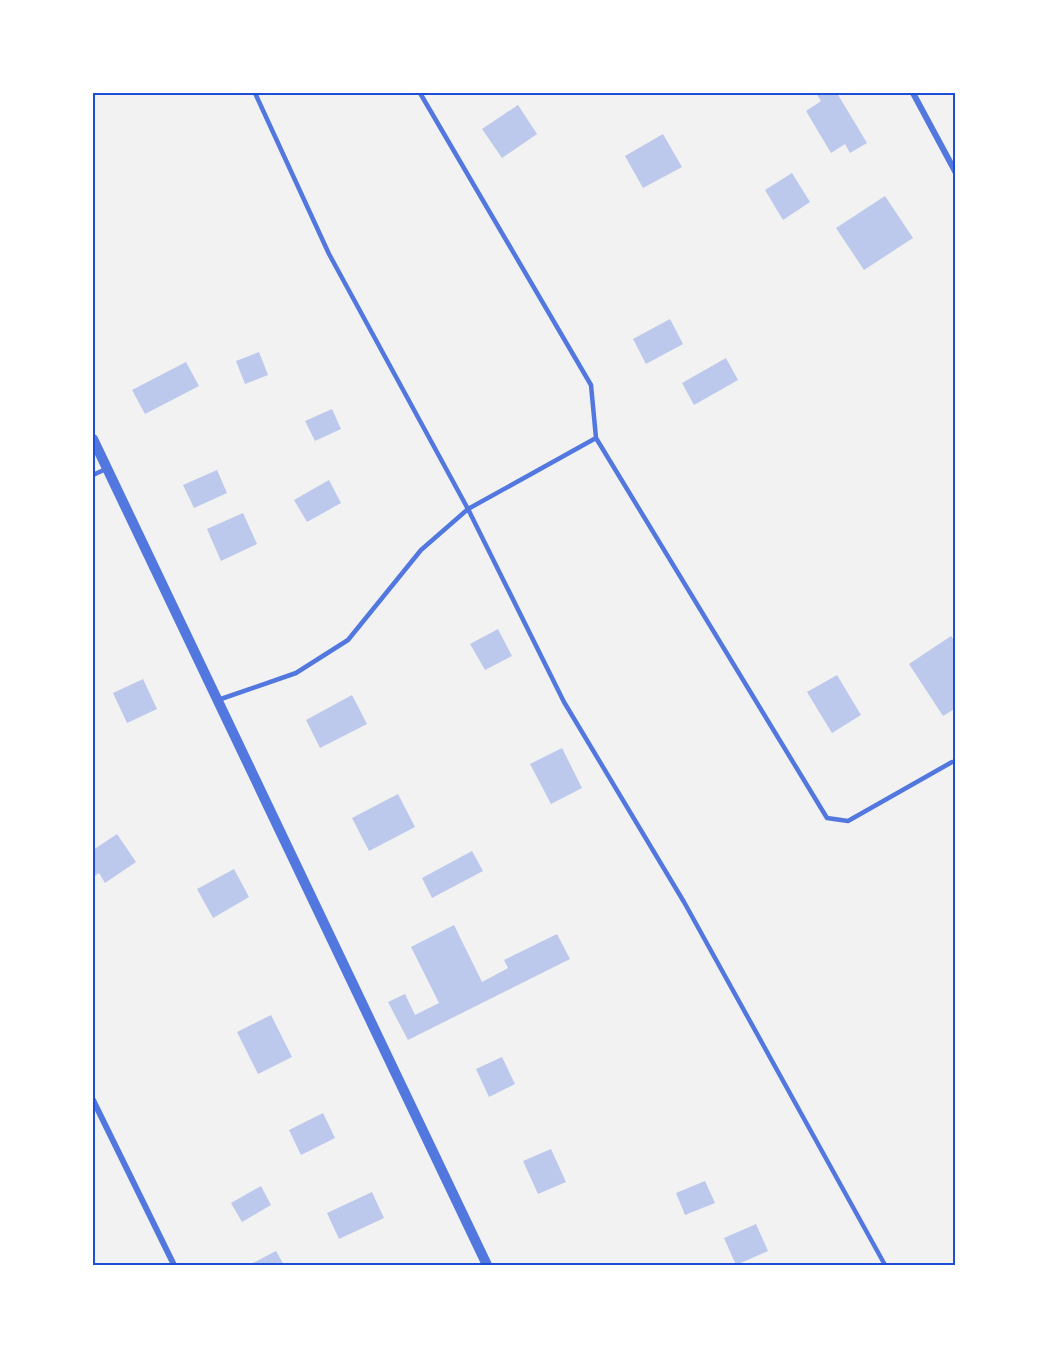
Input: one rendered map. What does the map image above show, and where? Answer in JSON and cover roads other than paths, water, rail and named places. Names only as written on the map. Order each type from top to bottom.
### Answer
[{"type":"street","points":[[913,93],[956,173]]},
{"type":"street","points":[[93,439],[487,1265]]},
{"type":"street","points":[[93,1100],[174,1265]]},
{"type":"lane","points":[[255,93],[329,254],[468,509],[564,702],[684,902],[885,1265]]},
{"type":"lane","points":[[420,93],[591,385],[596,438],[827,818],[848,821],[951,762]]},
{"type":"lane","points":[[218,700],[296,673],[348,640],[421,550],[468,509],[596,438]]},
{"type":"lane","points":[[93,475],[108,468]]}]
